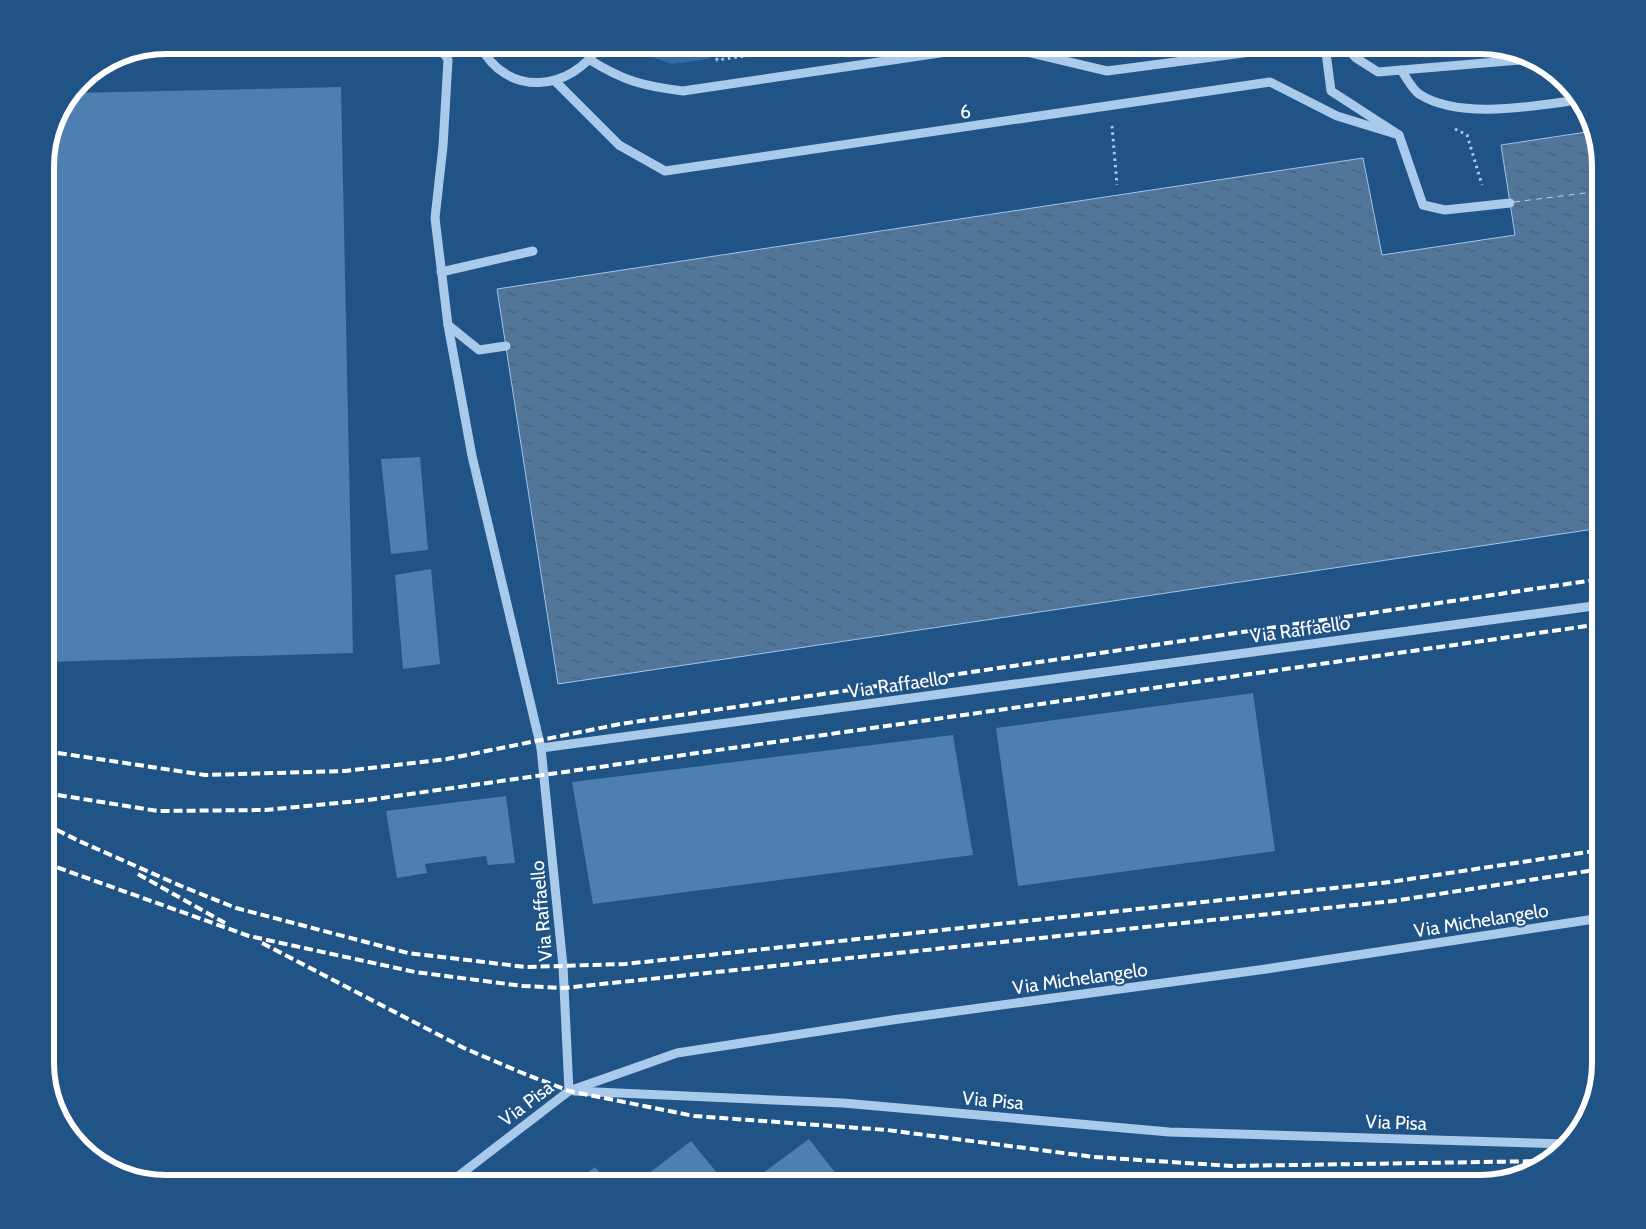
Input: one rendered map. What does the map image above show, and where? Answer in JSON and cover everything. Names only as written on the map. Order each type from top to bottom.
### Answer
[{"type":"lane","points":[[444,54],[448,60],[443,146],[435,218],[448,325],[472,456],[541,748]]},
{"type":"lane","points":[[486,54],[491,62],[514,78],[541,83],[555,81],[574,74],[594,54]]},
{"type":"lane","points":[[590,60],[618,77],[647,86],[683,91],[934,54]]},
{"type":"lane","points":[[1034,54],[1107,71],[1236,54]]},
{"type":"lane","points":[[1326,54],[1332,91],[1399,135],[1423,205],[1445,210],[1510,203]]},
{"type":"lane","points":[[1352,54],[1378,72],[1517,60]]},
{"type":"lane","points":[[1401,70],[1418,94],[1444,105],[1510,109],[1571,101]]},
{"type":"lane","name":"6","points":[[555,81],[619,145],[665,171],[1270,82],[1337,116],[1399,135]]},
{"type":"lane","points":[[441,272],[533,251]]},
{"type":"lane","points":[[448,325],[479,350],[506,346]]},
{"type":"lane","name":"Via Raffaello","points":[[569,1091],[563,966],[541,748],[1592,606]]},
{"type":"lane","name":"Via Michelangelo","points":[[569,1091],[678,1053],[892,1020],[1266,969],[1592,919]]},
{"type":"lane","name":"Via Pisa","points":[[460,1175],[569,1091],[844,1103],[1169,1132],[1557,1144]]},
{"type":"path","points":[[717,54],[718,60],[760,54]]},
{"type":"shaded area","points":[[644,54],[709,54],[709,59],[672,64]]},
{"type":"water","points":[[1587,132],[1588,137],[1592,166],[1592,529],[558,684],[497,289],[1363,158],[1382,255],[1515,235],[1501,145]]},
{"type":"building","points":[[341,87],[353,653],[54,662],[54,159],[62,123],[82,93]]},
{"type":"building","points":[[420,457],[428,550],[391,554],[381,459]]},
{"type":"building","points":[[431,569],[440,664],[403,669],[395,575]]},
{"type":"building","points":[[1253,693],[1275,851],[1018,886],[996,728]]},
{"type":"building","points":[[953,735],[973,855],[593,904],[572,782]]},
{"type":"building","points":[[506,796],[515,863],[488,865],[486,856],[425,864],[427,873],[397,878],[386,811]]},
{"type":"building","points":[[809,1139],[837,1175],[760,1175]]},
{"type":"building","points":[[691,1141],[719,1175],[647,1175]]},
{"type":"building","points":[[595,1167],[601,1175],[585,1175]]},
{"type":"ferry route","points":[[1514,202],[1592,192]]},
{"type":"railway","points":[[54,752],[205,775],[345,771],[447,759],[620,724],[1592,580]]},
{"type":"railway","points":[[54,794],[158,811],[265,810],[368,800],[1592,625]]},
{"type":"railway","points":[[54,828],[181,886],[236,908],[408,953],[526,967],[625,964],[1390,882],[1592,851]]},
{"type":"railway","points":[[54,866],[249,936],[415,972],[523,986],[564,988],[1393,901],[1592,870]]},
{"type":"railway","points":[[138,874],[225,923]]},
{"type":"railway","points":[[262,943],[464,1048],[520,1072],[569,1091],[694,1116],[887,1130],[1094,1157],[1232,1166],[1534,1161]]}]
